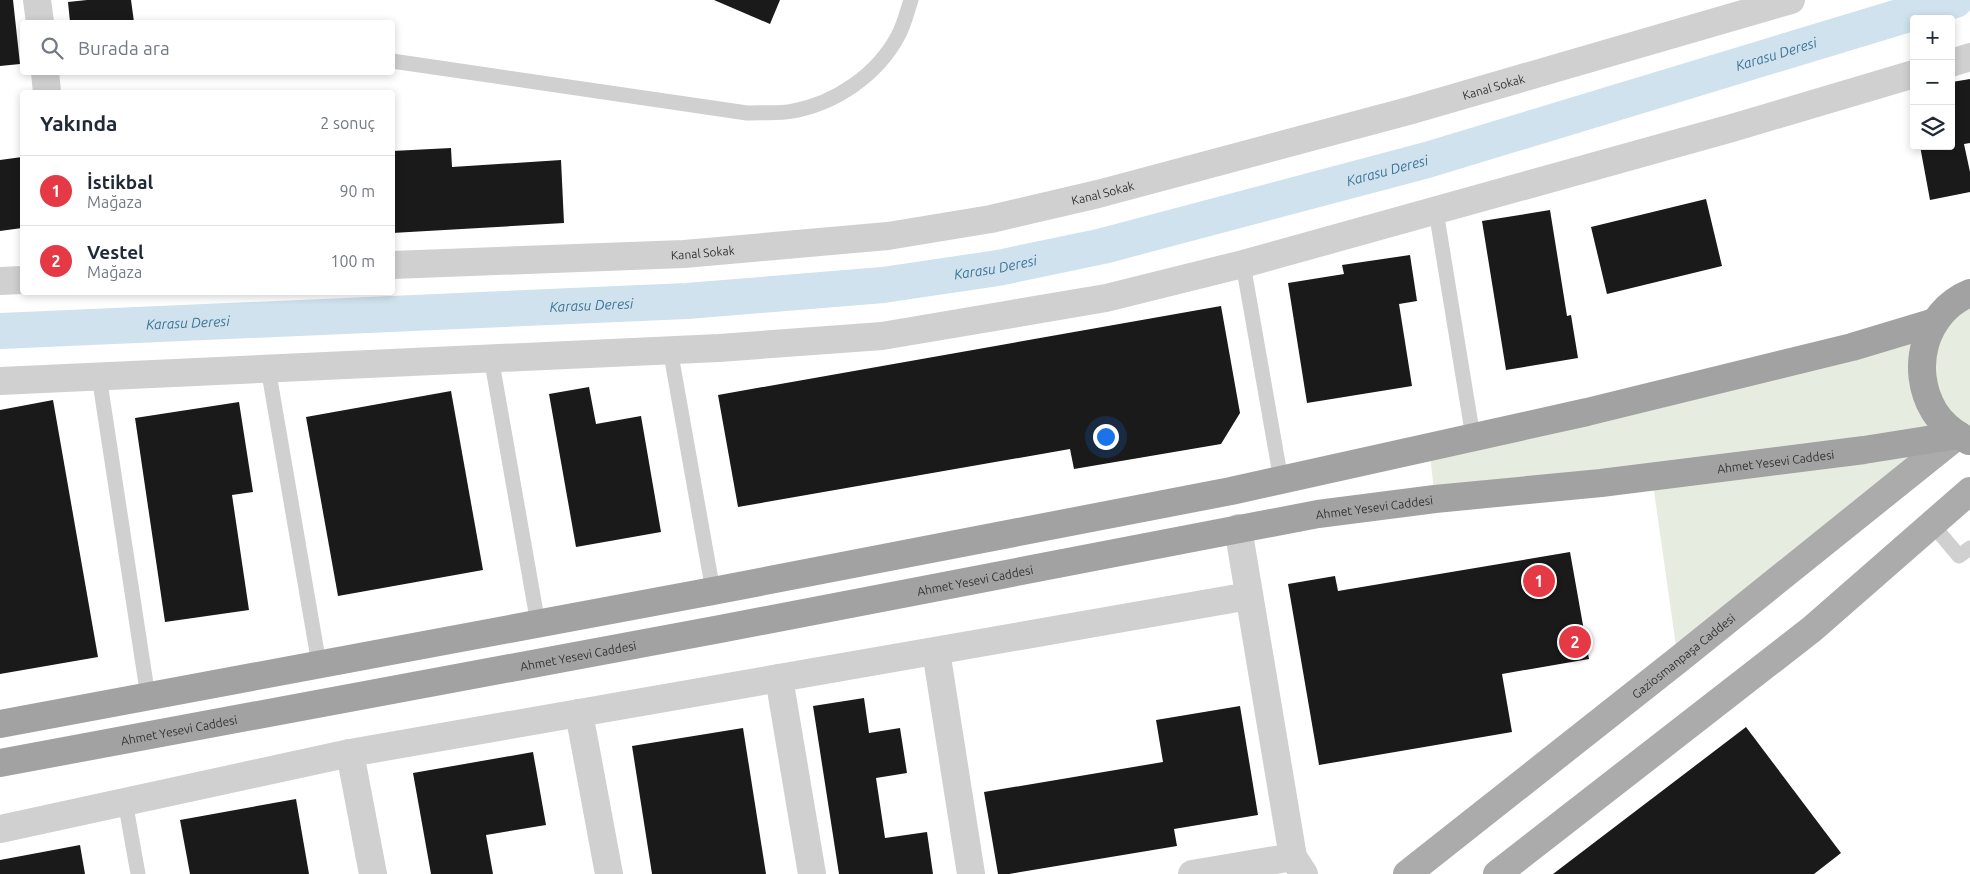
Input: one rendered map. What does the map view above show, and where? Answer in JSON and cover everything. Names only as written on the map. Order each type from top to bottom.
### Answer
[{"type":"highway","points":[[1964,439],[1946,425],[1935,413],[1927,398],[1921,367],[1923,351],[1935,322],[1947,308],[1962,296],[1970,293]]},
{"type":"highway","points":[[0,724],[713,591],[1281,480],[1587,412],[1852,347],[1935,322]]},
{"type":"highway","name":"Ahmet Yesevi Caddesi","points":[[0,763],[710,631],[1318,514],[1609,482],[1964,439]]},
{"type":"main road","name":"Gaziosmanpaşa Caddesi","points":[[1407,874],[1678,660],[1964,439]]},
{"type":"main road","points":[[1497,874],[1812,629],[1970,491]]},
{"type":"street","points":[[37,0],[40,20]]},
{"type":"street","name":"Kanal Sokak","points":[[395,265],[684,254],[888,236],[991,218],[1098,194],[1402,112],[1791,0]]},
{"type":"street","points":[[1955,62],[1970,57]]},
{"type":"street","points":[[45,75],[47,90]]},
{"type":"street","points":[[0,381],[719,348],[882,336],[1106,298],[1243,264],[1732,128],[1910,75]]},
{"type":"street","points":[[0,281],[20,280]]},
{"type":"street","points":[[1192,874],[1298,866],[1238,528]]},
{"type":"street","points":[[0,829],[350,752],[1249,596]]},
{"type":"street","points":[[936,651],[971,874]]},
{"type":"street","points":[[779,678],[812,874]]},
{"type":"street","points":[[579,712],[609,874]]},
{"type":"street","points":[[350,752],[373,874]]},
{"type":"lane","points":[[395,62],[747,113],[792,112],[828,101],[859,82],[879,63],[898,36],[911,0]]},
{"type":"lane","points":[[1436,211],[1473,437]]},
{"type":"lane","points":[[1243,264],[1281,480]]},
{"type":"lane","points":[[670,349],[713,591]]},
{"type":"lane","points":[[491,358],[538,624]]},
{"type":"lane","points":[[268,368],[319,664]]},
{"type":"lane","points":[[99,376],[148,697]]},
{"type":"lane","points":[[1932,524],[1959,556],[1970,548]]},
{"type":"lane","points":[[125,801],[138,874]]},
{"type":"shaded area","points":[[1970,293],[1970,442],[1678,660],[1652,477],[1435,499],[1429,447],[1852,347]]},
{"type":"building","points":[[0,0],[13,0],[20,64],[0,66]]},
{"type":"building","points":[[131,0],[134,20],[70,20],[68,2]]},
{"type":"building","points":[[714,0],[780,0],[770,24]]},
{"type":"building","points":[[1970,79],[1970,143],[1964,144],[1970,172],[1970,192],[1930,200],[1921,150],[1955,150],[1955,82]]},
{"type":"building","points":[[451,148],[452,167],[561,160],[564,223],[395,233],[395,151]]},
{"type":"building","points":[[20,157],[20,228],[0,231],[0,160]]},
{"type":"building","points":[[1706,199],[1722,266],[1607,294],[1591,227]]},
{"type":"building","points":[[1550,210],[1567,316],[1571,315],[1578,358],[1506,370],[1482,221]]},
{"type":"building","points":[[1410,255],[1417,301],[1399,304],[1412,386],[1307,403],[1288,283],[1344,274],[1342,265]]},
{"type":"building","points":[[1221,306],[1240,413],[1221,444],[1074,469],[1070,449],[738,507],[718,395]]},
{"type":"building","points":[[589,387],[596,424],[641,416],[661,532],[576,547],[549,394]]},
{"type":"building","points":[[451,391],[483,570],[338,596],[306,417]]},
{"type":"building","points":[[53,400],[98,657],[0,674],[0,410]]},
{"type":"building","points":[[239,402],[253,492],[232,495],[249,610],[165,622],[135,418]]},
{"type":"building","points":[[1570,552],[1589,659],[1502,674],[1512,732],[1319,765],[1288,584],[1335,576],[1338,591]]},
{"type":"building","points":[[864,698],[869,733],[900,728],[907,773],[876,778],[885,838],[927,832],[933,874],[839,874],[813,706]]},
{"type":"building","points":[[1240,706],[1258,815],[1174,829],[1177,846],[1009,874],[998,874],[984,792],[1163,762],[1156,720]]},
{"type":"building","points":[[1746,727],[1841,853],[1814,874],[1553,874]]},
{"type":"building","points":[[743,728],[766,874],[652,874],[632,746]]},
{"type":"building","points":[[533,752],[546,825],[486,835],[493,874],[431,874],[413,773]]},
{"type":"building","points":[[296,799],[309,874],[190,874],[180,820]]},
{"type":"building","points":[[80,845],[85,874],[0,874],[0,860]]},
{"type":"waterway","name":"Karasu Deresi","points":[[0,331],[687,301],[883,285],[998,268],[1103,246],[1427,160],[1955,0]]},
{"type":"place","name":"İstikbal","points":[[1539,581]]},
{"type":"place","name":"Vestel","points":[[1575,642]]}]
